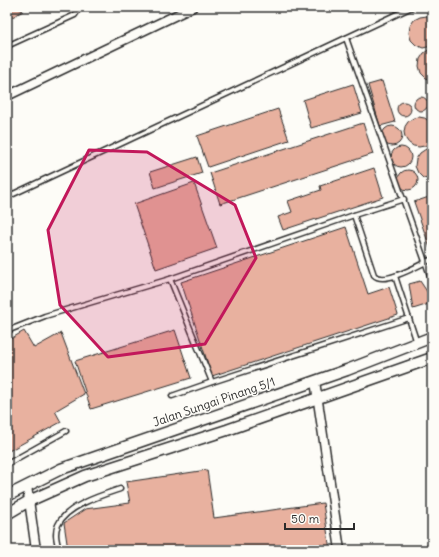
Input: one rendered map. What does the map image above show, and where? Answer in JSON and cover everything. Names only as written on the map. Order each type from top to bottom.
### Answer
[{"type":"street","points":[[7,96],[193,7]]},
{"type":"street","name":"Jalan Sungai Pinang 5/1","points":[[7,496],[61,470],[117,449],[315,381],[432,336]]},
{"type":"street","points":[[7,514],[29,501],[85,476],[227,430],[317,397],[432,358]]},
{"type":"street","points":[[315,381],[340,550]]},
{"type":"street","points":[[27,486],[36,550]]},
{"type":"lane","points":[[7,46],[76,15],[80,7]]},
{"type":"lane","points":[[7,197],[412,7]]},
{"type":"lane","points":[[346,38],[432,281]]},
{"type":"lane","points":[[7,331],[44,316],[170,279],[404,199]]},
{"type":"lane","points":[[354,215],[374,275],[378,278],[383,279],[395,276],[432,259]]},
{"type":"lane","points":[[395,276],[417,343]]},
{"type":"lane","points":[[170,279],[212,382]]},
{"type":"lane","points":[[172,396],[409,318]]},
{"type":"lane","points":[[7,464],[66,431]]},
{"type":"lane","points":[[59,550],[56,529],[62,519],[94,498],[120,489]]},
{"type":"highlighted area","points":[[89,150],[147,152],[235,205],[256,258],[205,344],[108,357],[60,305],[48,230]]},
{"type":"building","points":[[7,7],[16,7],[23,11],[7,20]]},
{"type":"building","points":[[427,16],[432,18],[432,46],[423,48],[416,45],[411,40],[409,33],[410,26],[414,20]]},
{"type":"building","points":[[432,49],[432,80],[426,78],[421,73],[419,66],[420,59],[424,53]]},
{"type":"building","points":[[382,81],[395,122],[380,126],[368,85]]},
{"type":"building","points":[[353,84],[362,113],[311,128],[303,100]]},
{"type":"building","points":[[421,97],[426,99],[428,104],[426,109],[421,111],[416,109],[414,104],[416,99]]},
{"type":"building","points":[[404,102],[409,104],[411,109],[409,114],[404,116],[399,114],[397,109],[399,104]]},
{"type":"building","points":[[278,109],[289,140],[208,167],[197,136]]},
{"type":"building","points":[[419,117],[430,121],[434,132],[430,143],[419,147],[408,143],[404,132],[408,121]]},
{"type":"building","points":[[363,123],[373,154],[220,204],[210,173]]},
{"type":"building","points":[[392,126],[399,129],[402,136],[399,143],[392,146],[385,143],[382,136],[385,129]]},
{"type":"building","points":[[401,147],[408,150],[411,157],[408,164],[401,167],[394,164],[391,157],[394,150]]},
{"type":"building","points":[[426,149],[432,149],[432,180],[423,178],[418,173],[415,166],[416,159],[420,153]]},
{"type":"building","points":[[197,157],[202,173],[155,188],[150,172]]},
{"type":"building","points":[[374,168],[383,197],[283,230],[278,217],[292,212],[288,201],[321,190],[320,186]]},
{"type":"building","points":[[408,170],[415,173],[418,180],[415,187],[408,190],[401,187],[398,180],[401,173]]},
{"type":"building","points":[[194,183],[217,248],[156,269],[134,204]]},
{"type":"building","points":[[432,196],[432,248],[430,248],[414,202]]},
{"type":"building","points":[[346,227],[368,294],[389,287],[398,315],[212,376],[181,282]]},
{"type":"building","points":[[420,281],[430,296],[432,303],[413,309],[409,284]]},
{"type":"building","points":[[175,330],[191,378],[91,409],[75,361]]},
{"type":"building","points":[[24,331],[34,348],[61,333],[84,394],[55,411],[61,422],[7,452],[7,341]]},
{"type":"building","points":[[207,470],[214,518],[323,503],[330,550],[68,550],[64,523],[85,509],[130,503],[126,482]]}]
